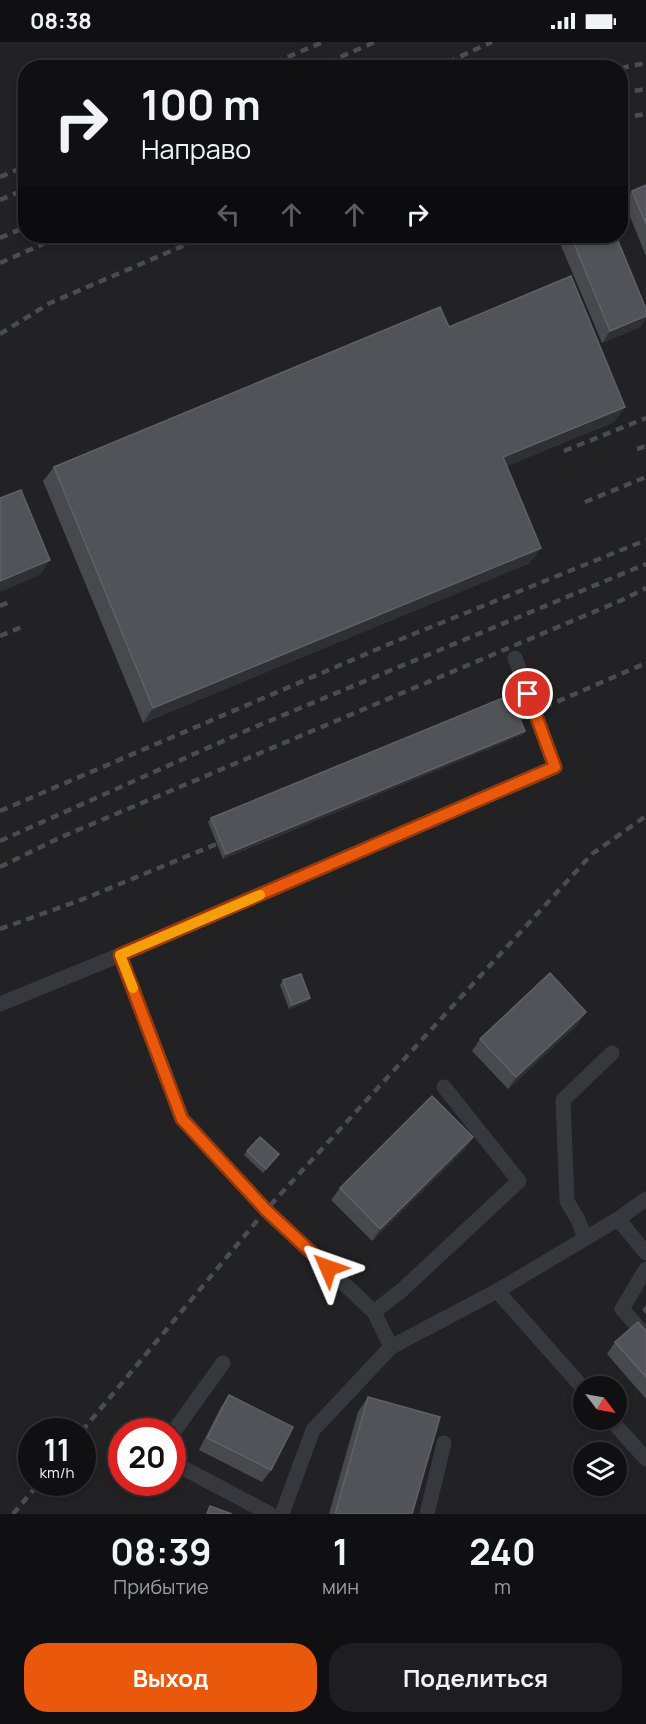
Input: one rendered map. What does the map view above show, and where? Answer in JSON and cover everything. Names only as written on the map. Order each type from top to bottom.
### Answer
[{"type":"lane","points":[[0,1004],[120,955],[555,767],[515,658]]},
{"type":"lane","points":[[120,955],[182,1119],[266,1210],[374,1312],[390,1347]]},
{"type":"lane","points":[[585,1239],[578,1220],[567,1201],[563,1100],[612,1053]]},
{"type":"lane","points":[[374,1312],[402,1290],[519,1181],[444,1088]]},
{"type":"lane","points":[[282,1514],[313,1430],[390,1347],[497,1291],[618,1219],[646,1199]]},
{"type":"lane","points":[[618,1219],[646,1253]]},
{"type":"lane","points":[[646,1269],[622,1310],[646,1336]]},
{"type":"lane","points":[[497,1291],[573,1377]]},
{"type":"lane","points":[[183,1418],[223,1363]]},
{"type":"lane","points":[[620,1430],[646,1459]]},
{"type":"lane","points":[[427,1514],[444,1443]]},
{"type":"lane","points":[[186,1469],[270,1514]]},
{"type":"shaded area","points":[[0,42],[646,42],[646,1514],[0,1514]]},
{"type":"building","points":[[646,185],[646,224],[632,191]]},
{"type":"building","points":[[574,243],[619,243],[646,309],[646,316],[610,331]]},
{"type":"building","points":[[571,276],[625,407],[503,457],[541,548],[153,708],[54,467],[440,307],[449,327]]},
{"type":"building","points":[[21,490],[50,560],[0,581],[0,498]]},
{"type":"building","points":[[510,695],[525,731],[226,854],[211,818]]},
{"type":"building","points":[[550,973],[586,1012],[516,1077],[480,1039]]},
{"type":"building","points":[[301,974],[310,998],[292,1005],[283,980]]},
{"type":"building","points":[[432,1096],[473,1137],[380,1229],[340,1188]]},
{"type":"building","points":[[260,1137],[279,1154],[266,1169],[247,1151]]},
{"type":"building","points":[[638,1322],[646,1331],[646,1377],[615,1342]]},
{"type":"building","points":[[229,1395],[293,1427],[271,1470],[207,1438]]},
{"type":"building","points":[[368,1397],[440,1417],[412,1514],[335,1514]]},
{"type":"building","points":[[210,1506],[232,1514],[207,1514]]},
{"type":"railway","points":[[281,60],[323,42]]},
{"type":"railway","points":[[333,60],[375,42]]},
{"type":"railway","points":[[453,60],[492,42]]},
{"type":"railway","points":[[628,67],[646,63]]},
{"type":"railway","points":[[628,92],[646,89]]},
{"type":"railway","points":[[628,117],[646,114]]},
{"type":"railway","points":[[0,177],[18,169]]},
{"type":"railway","points":[[0,200],[18,192]]},
{"type":"railway","points":[[0,238],[18,230]]},
{"type":"railway","points":[[0,263],[45,243]]},
{"type":"railway","points":[[0,334],[50,303],[190,243]]},
{"type":"railway","points":[[564,451],[646,418]]},
{"type":"railway","points":[[637,449],[646,446]]},
{"type":"railway","points":[[585,502],[646,477]]},
{"type":"railway","points":[[0,811],[394,642],[646,540]]},
{"type":"railway","points":[[0,841],[250,729],[646,564]]},
{"type":"railway","points":[[0,867],[59,838],[646,588]]},
{"type":"railway","points":[[0,606],[12,601]]},
{"type":"railway","points":[[0,636],[24,626]]},
{"type":"railway","points":[[506,724],[646,663]]},
{"type":"railway","points":[[93,1418],[266,1210],[592,854],[646,816]]},
{"type":"railway","points":[[0,929],[86,898],[231,838]]},
{"type":"railway","points":[[13,1514],[28,1496]]},
{"type":"slow traffic","points":[[133,988],[120,955],[260,895]]},
{"type":"route","points":[[328,1268],[266,1210],[182,1119],[120,955],[555,767],[528,694]]}]
